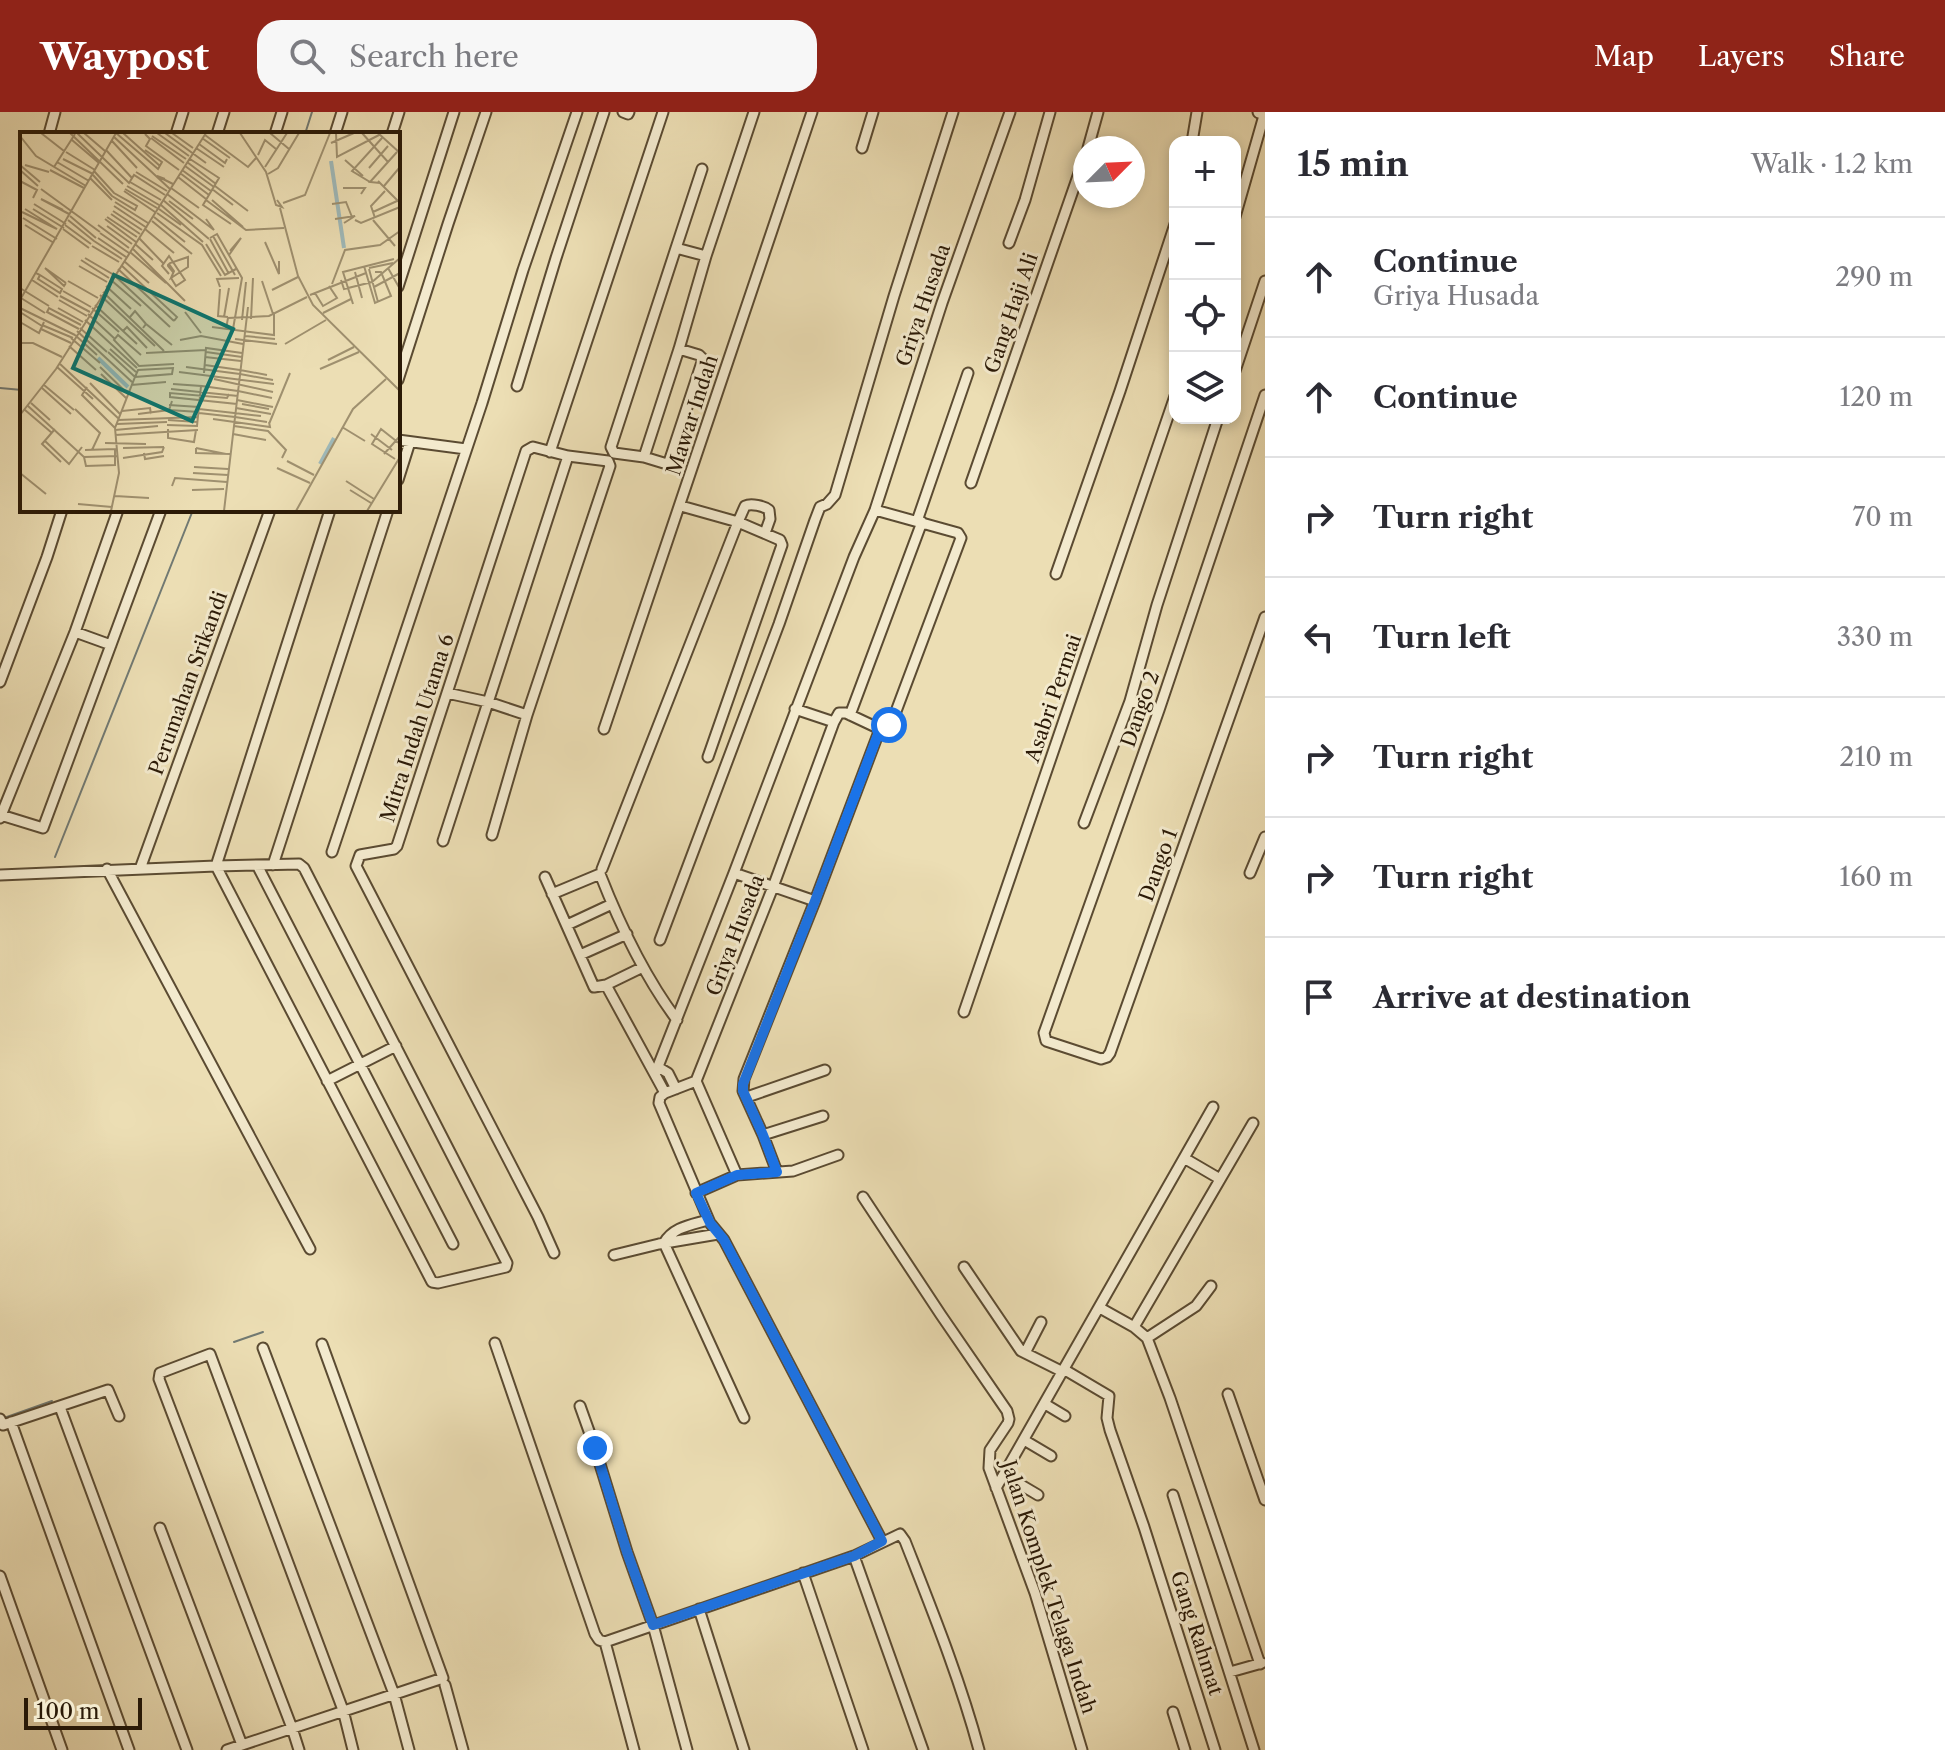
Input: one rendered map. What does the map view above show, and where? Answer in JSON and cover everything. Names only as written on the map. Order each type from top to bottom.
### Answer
[{"type":"street","points":[[50,132],[55,112]]},
{"type":"street","points":[[177,132],[183,112]]},
{"type":"street","points":[[218,132],[224,112]]},
{"type":"street","points":[[276,132],[282,112]]},
{"type":"street","points":[[336,132],[342,112]]},
{"type":"street","points":[[393,132],[399,112]]},
{"type":"street","points":[[400,281],[454,112]]},
{"type":"street","points":[[400,374],[486,112]]},
{"type":"street","points":[[332,852],[577,112]]},
{"type":"street","points":[[517,386],[604,112]]},
{"type":"street","points":[[623,112],[629,112]]},
{"type":"street","points":[[492,835],[527,715],[610,466],[608,461],[550,452],[663,112]]},
{"type":"street","points":[[644,457],[754,112]]},
{"type":"street","name":"Mawar Indah","points":[[604,729],[812,112]]},
{"type":"street","points":[[862,148],[873,112]]},
{"type":"street","points":[[660,940],[820,507],[835,495],[898,281],[953,112]]},
{"type":"street","name":"Griya Husada","points":[[656,1071],[854,557],[875,510],[942,303],[1010,112]]},
{"type":"street","points":[[1009,243],[1025,200],[1050,112]]},
{"type":"street","points":[[1091,136],[1098,112]]},
{"type":"street","points":[[1193,136],[1197,112]]},
{"type":"street","points":[[1238,208],[1264,113]]},
{"type":"street","points":[[679,349],[701,356],[702,361],[669,462],[614,453],[611,447],[702,169]]},
{"type":"street","name":"Gang Haji Ali","points":[[971,483],[1073,190]]},
{"type":"street","points":[[1056,574],[1169,242]]},
{"type":"street","points":[[676,248],[706,256]]},
{"type":"street","points":[[1241,356],[1261,308],[1265,281]]},
{"type":"street","points":[[850,715],[920,522],[968,373]]},
{"type":"street","name":"Dango 2","points":[[1044,1033],[1159,710],[1265,395]]},
{"type":"street","name":"Asabri Permai","points":[[964,1012],[1169,414]]},
{"type":"street","points":[[1084,823],[1130,701],[1166,575],[1216,424]]},
{"type":"street","points":[[400,440],[466,449]]},
{"type":"street","points":[[400,474],[410,442]]},
{"type":"street","name":"Mitra Indah Utama 6","points":[[550,452],[533,447],[526,451],[397,846],[360,855],[356,866],[554,1253]]},
{"type":"street","points":[[443,841],[568,456]]},
{"type":"street","points":[[602,869],[747,504],[765,507],[770,514],[765,533]]},
{"type":"street","points":[[681,506],[738,522],[781,541],[782,545],[708,757]]},
{"type":"street","points":[[777,1172],[743,1084],[880,729],[892,722],[961,538],[959,533],[875,510]]},
{"type":"street","points":[[0,682],[61,512]]},
{"type":"street","points":[[117,512],[75,632],[0,816],[43,828],[160,512]]},
{"type":"street","name":"Perumahan Srikandi","points":[[140,869],[269,512]]},
{"type":"street","points":[[0,875],[107,869],[140,869],[216,866],[299,864],[304,868],[396,1046],[507,1263],[506,1267],[432,1282],[216,866],[329,512]]},
{"type":"street","points":[[273,865],[387,512]]},
{"type":"street","name":"Dango 1","points":[[1044,1033],[1046,1041],[1101,1059],[1110,1053],[1265,617]]},
{"type":"street","points":[[75,632],[111,645]]},
{"type":"street","points":[[447,693],[527,715]]},
{"type":"street","points":[[1130,701],[1159,710]]},
{"type":"street","points":[[795,709],[834,722],[842,712],[880,729]]},
{"type":"street","name":"Griya Husada","points":[[696,1081],[834,722]]},
{"type":"street","points":[[1250,873],[1265,837]]},
{"type":"street","points":[[257,865],[453,1244]]},
{"type":"street","points":[[107,869],[310,1249]]},
{"type":"street","points":[[734,873],[815,901]]},
{"type":"street","points":[[552,894],[600,874],[643,967],[662,1000],[678,1016]]},
{"type":"street","points":[[545,877],[594,987],[606,985],[643,967]]},
{"type":"street","points":[[567,925],[612,904]]},
{"type":"street","points":[[580,955],[627,934]]},
{"type":"street","points":[[606,985],[656,1071],[665,1093]]},
{"type":"street","points":[[327,1081],[396,1046]]},
{"type":"street","points":[[747,1097],[825,1070]]},
{"type":"street","points":[[656,1071],[668,1073],[676,1089]]},
{"type":"street","points":[[737,1175],[696,1081],[660,1097],[659,1103],[708,1220],[724,1240],[882,1541]]},
{"type":"street","points":[[996,1488],[1213,1107]]},
{"type":"street","points":[[763,1135],[823,1116]]},
{"type":"street","points":[[1134,1327],[1253,1123]]},
{"type":"street","points":[[696,1193],[737,1175],[793,1171],[838,1155]]},
{"type":"street","points":[[1184,1158],[1220,1179]]},
{"type":"street","name":"Jalan Komplek Telaga Indah","points":[[863,1197],[1007,1411],[1008,1423],[988,1457],[989,1468],[1035,1593],[1082,1750]]},
{"type":"street","points":[[614,1255],[666,1239],[708,1220]]},
{"type":"street","points":[[666,1239],[718,1234]]},
{"type":"street","points":[[666,1239],[744,1418]]},
{"type":"street","points":[[964,1267],[1021,1351],[1064,1371]]},
{"type":"street","points":[[1147,1338],[1196,1306],[1211,1286]]},
{"type":"street","points":[[1100,1308],[1147,1338],[1170,1398],[1262,1663],[1230,1672]]},
{"type":"street","points":[[1025,1353],[1041,1322]]},
{"type":"street","points":[[495,1343],[599,1640],[605,1642],[854,1556],[900,1534],[940,1631],[979,1750]]},
{"type":"street","points":[[227,1750],[443,1678],[322,1344]]},
{"type":"street","points":[[263,1348],[394,1694],[409,1750]]},
{"type":"street","points":[[299,1750],[159,1379],[160,1373],[210,1354],[343,1710],[353,1750]]},
{"type":"street","name":"Gang Rahmat","points":[[1064,1371],[1109,1396],[1108,1425],[1215,1750]]},
{"type":"street","points":[[119,1416],[108,1390],[3,1423],[129,1750]]},
{"type":"street","points":[[1228,1394],[1265,1500]]},
{"type":"street","points":[[1045,1404],[1065,1416]]},
{"type":"street","points":[[580,1406],[653,1625],[687,1750]]},
{"type":"street","points":[[60,1407],[187,1750]]},
{"type":"street","points":[[1024,1440],[1051,1456]]},
{"type":"street","points":[[1004,1475],[1038,1495]]},
{"type":"street","points":[[1173,1495],[1254,1750],[1265,1747]]},
{"type":"street","points":[[160,1528],[242,1745]]},
{"type":"street","points":[[854,1556],[923,1750]]},
{"type":"street","points":[[803,1573],[863,1750]]},
{"type":"street","points":[[0,1576],[62,1750]]},
{"type":"street","points":[[699,1609],[744,1750]]},
{"type":"street","points":[[605,1642],[634,1750]]},
{"type":"street","points":[[445,1685],[463,1750]]},
{"type":"street","points":[[1173,1712],[1185,1750]]},
{"type":"waterway","points":[[306,132],[312,112]]},
{"type":"waterway","points":[[0,388],[20,390]]},
{"type":"waterway","points":[[55,857],[192,512]]},
{"type":"waterway","points":[[234,1342],[263,1332]]},
{"type":"waterway","points":[[4,1418],[52,1401]]},
{"type":"route","points":[[595,1448],[653,1625],[854,1556],[882,1541],[724,1240],[710,1223],[696,1193],[737,1175],[777,1172],[743,1091],[743,1084],[880,729],[889,725]]}]
